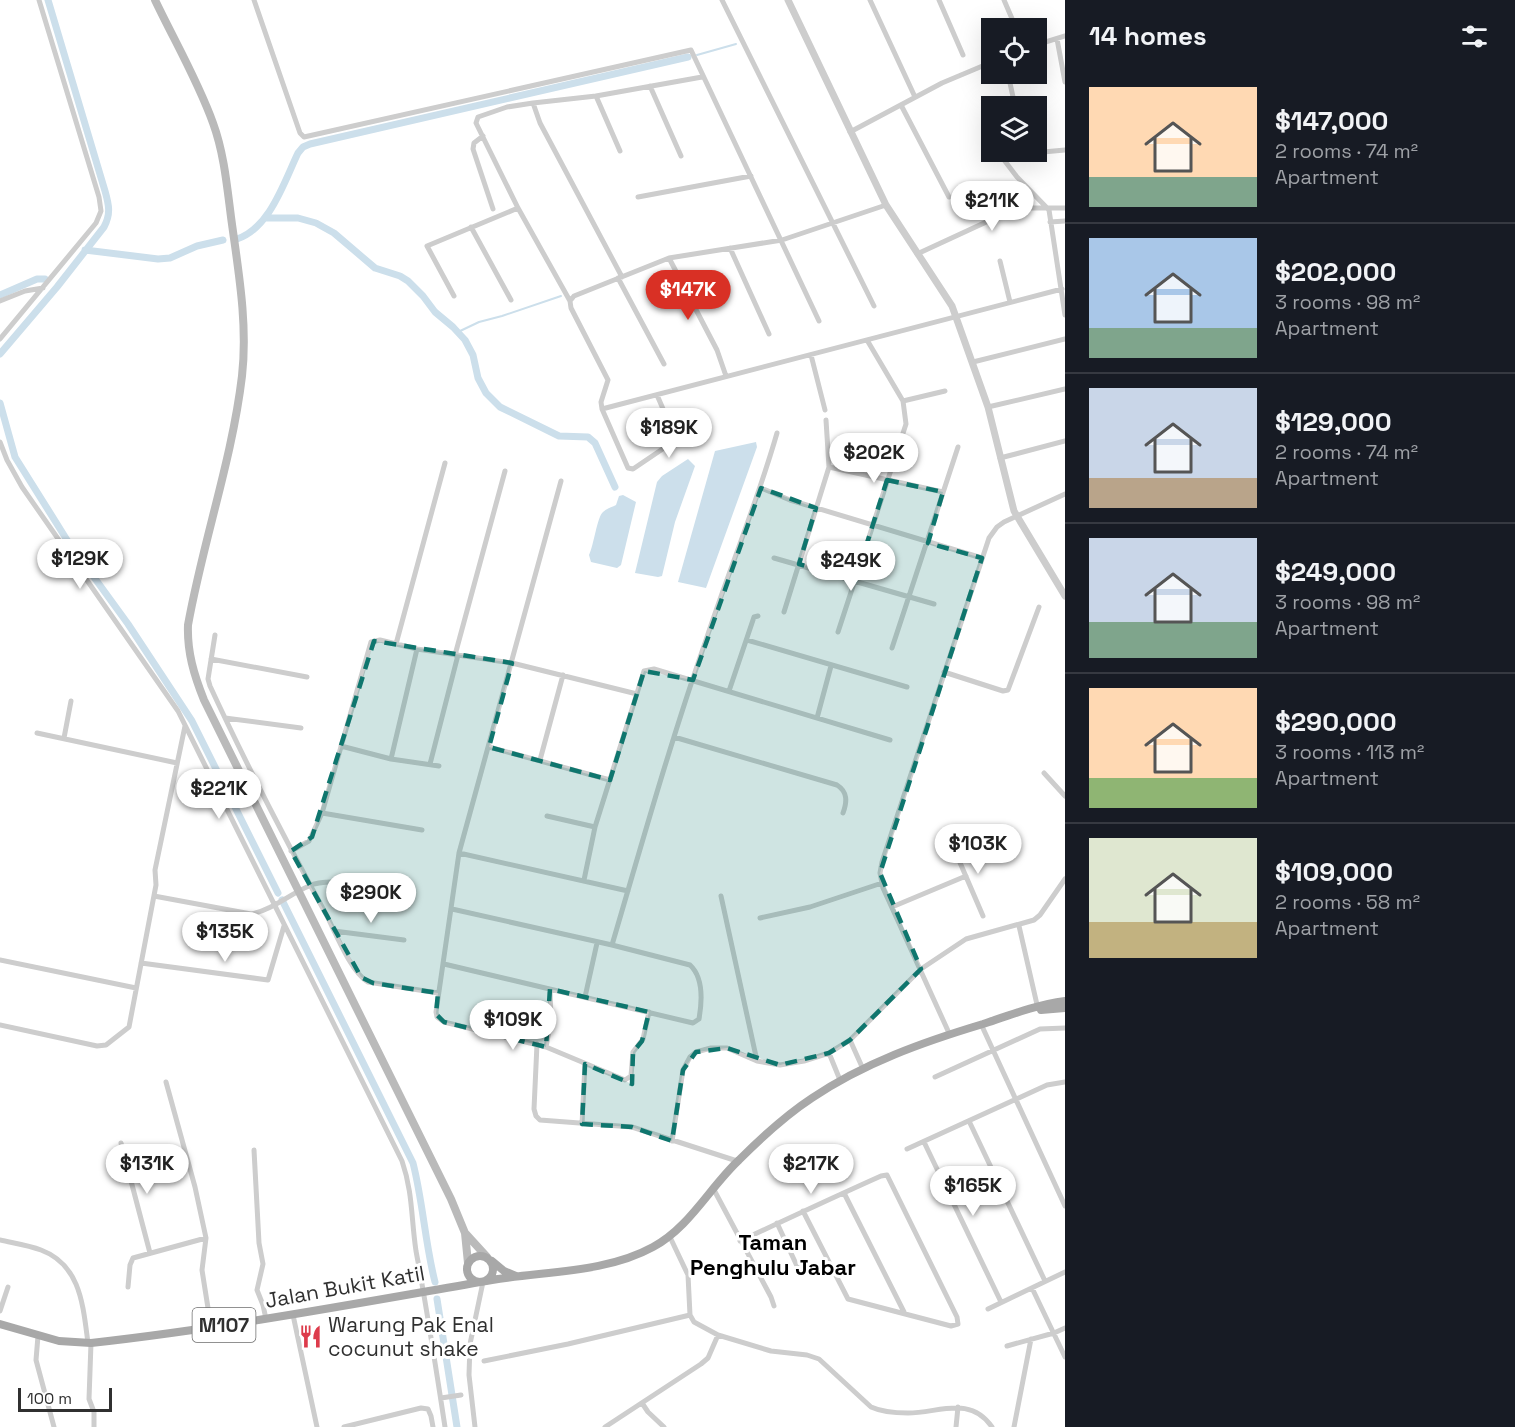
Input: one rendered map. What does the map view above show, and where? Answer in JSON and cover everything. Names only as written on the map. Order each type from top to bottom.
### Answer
[{"type":"main road","points":[[155,0],[208,110],[218,138],[236,249],[244,330],[239,396],[190,611],[187,639],[189,653],[204,700],[451,1199],[465,1233],[471,1279],[483,1282],[490,1278],[493,1272],[489,1258]]},
{"type":"main road","name":"M107","points":[[449,1288],[517,1276],[600,1266],[642,1253],[656,1246],[681,1226],[737,1161],[783,1120],[840,1080],[903,1051],[949,1034],[1023,1011],[1065,1001]]},
{"type":"main road","name":"M107","points":[[1038,1008],[1065,1008]]},
{"type":"main road","points":[[465,1233],[504,1271],[517,1276]]},
{"type":"main road","points":[[449,1288],[456,1284],[468,1265],[478,1255],[489,1258]]},
{"type":"main road","name":"Jalan Bukit Katil","points":[[0,1324],[59,1341],[90,1343],[293,1315],[449,1288]]},
{"type":"street","points":[[0,339],[96,223],[101,211],[99,197],[39,0]]},
{"type":"street","points":[[254,0],[300,133],[304,137],[690,50],[819,321]]},
{"type":"street","points":[[722,0],[874,306]]},
{"type":"street","points":[[788,0],[886,205],[957,316],[988,407],[1016,516],[1065,596]]},
{"type":"street","points":[[870,0],[915,97]]},
{"type":"street","points":[[939,0],[963,55]]},
{"type":"street","points":[[1004,0],[1012,18]]},
{"type":"street","points":[[1047,42],[1065,36]]},
{"type":"street","points":[[1057,39],[1065,82]]},
{"type":"street","points":[[850,132],[915,97],[981,67]]},
{"type":"street","points":[[698,425],[630,470],[627,468],[602,409],[601,402],[608,380],[571,308],[570,301],[518,208],[476,123],[478,117],[507,107],[596,96],[702,77]]},
{"type":"street","points":[[650,86],[681,156]]},
{"type":"street","points":[[596,96],[620,151]]},
{"type":"street","points":[[533,103],[540,123],[664,364]]},
{"type":"street","points":[[901,105],[949,196]]},
{"type":"street","points":[[483,136],[474,143],[473,149],[493,209]]},
{"type":"street","points":[[1047,151],[1065,150]]},
{"type":"street","points":[[1006,162],[1048,210],[1065,315]]},
{"type":"street","points":[[638,197],[751,176]]},
{"type":"street","points":[[570,301],[574,296],[669,258],[782,240],[886,205]]},
{"type":"street","points":[[454,296],[427,246],[518,208]]},
{"type":"street","points":[[917,254],[1010,210],[1065,208]]},
{"type":"street","points":[[1050,222],[1065,221]]},
{"type":"street","points":[[471,227],[511,300]]},
{"type":"street","points":[[729,248],[769,334]]},
{"type":"street","points":[[669,258],[717,350],[726,376]]},
{"type":"street","points":[[1000,261],[1010,302]]},
{"type":"street","points":[[0,301],[25,291],[43,288]]},
{"type":"street","points":[[602,409],[1062,289]]},
{"type":"street","points":[[973,362],[1065,339]]},
{"type":"street","points":[[838,632],[906,424],[903,401],[867,340]]},
{"type":"street","points":[[811,355],[825,410]]},
{"type":"street","points":[[988,407],[1065,389]]},
{"type":"street","points":[[903,401],[945,391]]},
{"type":"street","points":[[657,395],[676,440]]},
{"type":"street","points":[[784,612],[829,467],[826,420]]},
{"type":"street","points":[[612,945],[674,737],[761,488],[777,432]]},
{"type":"street","points":[[1000,458],[1065,441]]},
{"type":"street","points":[[0,442],[22,487],[174,706],[402,1161],[409,1183],[416,1248],[445,1427]]},
{"type":"street","points":[[892,648],[958,447]]},
{"type":"street","points":[[396,644],[445,463]]},
{"type":"street","points":[[829,467],[943,492]]},
{"type":"street","points":[[430,764],[505,471]]},
{"type":"street","points":[[561,481],[459,853],[436,1014],[444,1022],[546,1047],[621,1080],[628,1079],[632,1071],[633,1052],[643,1039],[649,1012]]},
{"type":"street","points":[[761,488],[816,508],[982,558]]},
{"type":"street","points":[[949,1034],[882,883],[880,873],[882,862],[982,558],[994,531],[1016,516],[1065,494]]},
{"type":"street","points":[[774,558],[934,604]]},
{"type":"street","points":[[945,672],[1004,692],[1008,690],[1039,607]]},
{"type":"street","points":[[729,691],[754,617],[758,616]]},
{"type":"street","points":[[215,635],[209,683],[291,851],[334,931],[364,980],[438,993]]},
{"type":"street","points":[[291,851],[309,841],[322,813],[371,642],[380,640],[417,649],[512,663],[637,694]]},
{"type":"street","points":[[747,640],[907,687]]},
{"type":"street","points":[[391,759],[417,649]]},
{"type":"street","points":[[211,659],[307,677]]},
{"type":"street","points":[[817,718],[831,666]]},
{"type":"street","points":[[584,880],[595,828],[644,671],[650,669],[693,680],[890,740]]},
{"type":"street","points":[[540,760],[562,675]]},
{"type":"street","points":[[64,738],[71,700]]},
{"type":"street","points":[[225,718],[301,729]]},
{"type":"street","points":[[0,1025],[97,1046],[106,1045],[129,1027],[157,880],[155,870],[185,726]]},
{"type":"street","points":[[37,733],[177,764]]},
{"type":"street","points":[[674,737],[837,785],[842,788],[846,798],[843,813]]},
{"type":"street","points":[[341,746],[391,759],[439,766]]},
{"type":"street","points":[[489,747],[610,780]]},
{"type":"street","points":[[1044,773],[1065,796]]},
{"type":"street","points":[[322,813],[422,830]]},
{"type":"street","points":[[547,816],[595,828]]},
{"type":"street","points":[[977,835],[960,843],[956,848],[983,916]]},
{"type":"street","points":[[459,853],[628,891]]},
{"type":"street","points":[[892,907],[966,876]]},
{"type":"street","points":[[672,1141],[683,1070],[690,1057],[702,1049],[727,1048],[769,1064],[790,1064],[829,1053],[850,1040],[921,969],[966,939],[978,934],[1027,924],[1040,915],[1065,879]]},
{"type":"street","points":[[154,896],[251,914],[310,885],[327,881],[411,894]]},
{"type":"street","points":[[760,918],[810,907],[882,883]]},
{"type":"street","points":[[721,896],[757,1061]]},
{"type":"street","points":[[444,964],[693,1023],[697,1022],[702,998],[694,970],[690,965],[452,909]]},
{"type":"street","points":[[141,963],[268,980],[284,925]]},
{"type":"street","points":[[1019,926],[1038,1008]]},
{"type":"street","points":[[334,931],[404,940]]},
{"type":"street","points":[[585,997],[597,943]]},
{"type":"street","points":[[0,960],[136,988]]},
{"type":"street","points":[[546,1047],[551,1020],[550,989]]},
{"type":"street","points":[[981,1024],[1065,1206]]},
{"type":"street","points":[[935,1077],[1040,1029],[1065,1028]]},
{"type":"street","points":[[850,1040],[863,1069]]},
{"type":"street","points":[[537,1044],[536,1116],[543,1121],[632,1127],[737,1161]]},
{"type":"street","points":[[829,1053],[840,1080]]},
{"type":"street","points":[[582,1124],[585,1064]]},
{"type":"street","points":[[166,1082],[195,1187],[206,1238],[202,1270],[211,1327]]},
{"type":"street","points":[[907,1149],[1047,1085],[1064,1083]]},
{"type":"street","points":[[969,1121],[1046,1281]]},
{"type":"street","points":[[924,1142],[1001,1302]]},
{"type":"street","points":[[121,1143],[150,1253]]},
{"type":"street","points":[[254,1150],[259,1243],[263,1264],[257,1290],[266,1319]]},
{"type":"street","points":[[740,1241],[803,1211],[887,1175],[957,1317],[958,1324],[951,1326],[848,1299],[803,1211]]},
{"type":"street","points":[[714,1188],[774,1306]]},
{"type":"street","points":[[844,1193],[904,1312]]},
{"type":"street","points":[[777,1223],[797,1266]]},
{"type":"street","points":[[669,1235],[688,1275],[690,1315],[694,1322],[718,1335],[771,1350],[819,1359],[871,1407],[880,1411],[909,1413],[958,1407],[982,1415],[992,1427]]},
{"type":"street","points":[[128,1287],[131,1260],[135,1257],[206,1238]]},
{"type":"street","points":[[0,1240],[41,1250],[60,1260],[77,1284],[90,1343],[90,1399],[94,1412],[94,1427]]},
{"type":"street","points":[[988,1309],[1065,1272]]},
{"type":"street","points":[[475,1427],[469,1375],[470,1344],[483,1282]]},
{"type":"street","points":[[0,1311],[8,1287]]},
{"type":"street","points":[[1032,1287],[1065,1357]]},
{"type":"street","points":[[293,1315],[317,1427]]},
{"type":"street","points":[[484,1361],[690,1315]]},
{"type":"street","points":[[1007,1346],[1065,1328]]},
{"type":"street","points":[[605,1427],[701,1364],[708,1358],[718,1335]]},
{"type":"street","points":[[38,1336],[36,1360],[54,1427]]},
{"type":"street","points":[[1014,1427],[1031,1339]]},
{"type":"street","points":[[441,1398],[460,1395]]},
{"type":"street","points":[[642,1403],[664,1427]]},
{"type":"street","points":[[956,1427],[958,1407]]},
{"type":"street","points":[[344,1427],[422,1408],[428,1409],[432,1427]]},
{"type":"highlighted area","points":[[887,480],[943,492],[928,543],[982,558],[880,873],[921,969],[850,1040],[829,1053],[780,1065],[727,1048],[696,1052],[683,1070],[672,1141],[632,1127],[582,1124],[585,1064],[632,1084],[633,1052],[642,1041],[649,1012],[550,989],[546,1047],[444,1022],[436,1014],[438,993],[373,983],[361,977],[291,851],[312,837],[374,641],[512,663],[489,747],[610,780],[644,671],[693,680],[761,488],[816,508],[799,564],[855,581]]},
{"type":"water","points":[[756,442],[757,447],[706,588],[678,582],[715,451]]},
{"type":"water","points":[[688,459],[695,466],[675,522],[662,576],[635,573],[657,482],[662,476]]},
{"type":"water","points":[[623,495],[636,502],[621,565],[617,568],[591,562],[589,555],[601,515],[616,505],[619,496]]},
{"type":"waterway","points":[[0,354],[104,227],[108,214],[105,191],[48,0]]},
{"type":"waterway","points":[[697,55],[736,44]]},
{"type":"waterway","points":[[237,239],[249,233],[267,215],[298,153],[310,144],[688,57]]},
{"type":"waterway","points":[[266,218],[298,218],[316,223],[334,233],[375,268],[408,281],[435,312],[465,340],[473,355],[478,378],[486,393],[500,407],[559,436],[588,437],[595,443],[615,487]]},
{"type":"waterway","points":[[85,250],[158,259],[170,258],[197,246],[223,240]]},
{"type":"waterway","points":[[0,295],[37,279],[45,279]]},
{"type":"waterway","points":[[458,332],[479,322],[561,296]]},
{"type":"waterway","points":[[0,403],[15,457],[67,540],[128,624],[192,721],[278,893]]},
{"type":"waterway","points":[[282,900],[413,1163],[435,1282]]},
{"type":"waterway","points":[[437,1299],[457,1427]]},
{"type":"place","name":"Warung Pak Enal cocunut shake","points":[[310,1337]]},
{"type":"district","name":"Taman Penghulu Jabar","points":[[773,1254]]}]
